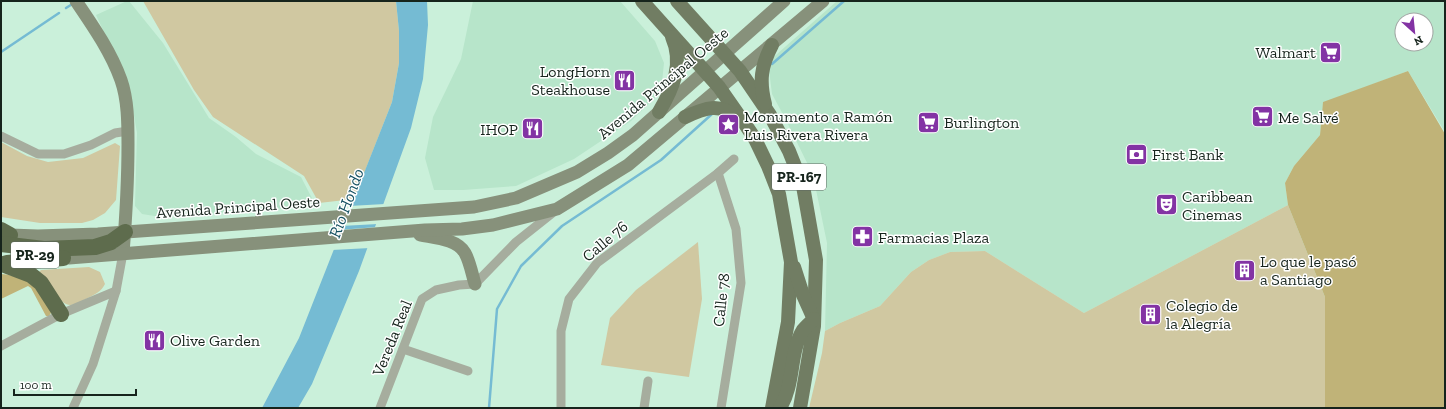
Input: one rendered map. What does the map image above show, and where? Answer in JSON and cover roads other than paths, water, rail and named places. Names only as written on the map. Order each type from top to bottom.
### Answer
[{"type":"highway","points":[[3,236],[44,249],[95,247],[111,242],[125,232]]},
{"type":"highway","points":[[1,259],[69,258]]},
{"type":"highway","points":[[1,259],[31,275],[41,283],[61,314]]},
{"type":"main road","points":[[76,1],[109,54],[121,80],[125,96],[128,131],[128,172],[123,253]]},
{"type":"main road","name":"PR-167","points":[[642,1],[719,88],[747,127],[755,139],[768,166],[779,194],[790,255],[788,322],[772,408]]},
{"type":"main road","name":"PR-167","points":[[677,1],[740,71],[766,110],[789,151],[803,186],[816,260],[814,326],[800,408]]},
{"type":"main road","name":"Avenida Principal Oeste","points":[[125,232],[474,207],[516,198],[577,172],[608,153],[659,112],[784,1]]},
{"type":"main road","name":"PR-29","points":[[69,258],[493,225],[557,209],[628,165],[772,45],[822,1]]},
{"type":"main road","points":[[659,112],[674,84],[678,60],[676,46],[670,31]]},
{"type":"main road","points":[[766,110],[761,90],[761,76],[765,57],[772,45]]},
{"type":"main road","points":[[685,117],[699,111],[718,108],[730,113],[747,127]]},
{"type":"main road","points":[[402,232],[453,242],[459,245],[465,253],[475,284]]},
{"type":"main road","points":[[780,408],[785,400],[790,384],[796,348],[803,330],[814,319],[803,295],[790,255]]},
{"type":"street","points":[[1,136],[38,154],[64,154],[91,145],[115,133],[128,131]]},
{"type":"street","name":"Calle 76","points":[[561,408],[561,331],[569,298],[597,263],[718,173],[734,159]]},
{"type":"street","name":"Calle 78","points":[[718,173],[736,229],[741,283],[721,408]]},
{"type":"street","points":[[475,284],[516,242],[557,209]]},
{"type":"street","points":[[73,408],[93,364],[116,292],[123,253]]},
{"type":"street","name":"Vereda Real","points":[[380,408],[422,299],[436,290],[459,284],[475,284]]},
{"type":"street","points":[[1,346],[61,314],[116,292]]},
{"type":"street","points":[[403,349],[468,371]]},
{"type":"street","points":[[644,408],[648,381]]},
{"type":"water","points":[[396,1],[427,1],[428,25],[423,79],[411,128],[359,271],[312,384],[298,408],[262,408],[299,338],[392,102],[399,63],[399,31]]},
{"type":"waterway","points":[[772,64],[844,1]]},
{"type":"waterway","points":[[66,8],[74,3]]},
{"type":"waterway","points":[[1,52],[59,13]]},
{"type":"waterway","points":[[489,408],[497,309],[521,266],[562,226],[661,160],[712,114]]},
{"type":"place","name":"Walmart","points":[[1331,52]]},
{"type":"place","name":"LongHorn Steakhouse","points":[[625,80]]},
{"type":"place","name":"Me Salvé","points":[[1262,117]]},
{"type":"place","name":"Burlington","points":[[929,122]]},
{"type":"place","name":"Monumento a Ramón Luis Rivera Rivera","points":[[728,125]]},
{"type":"place","name":"IHOP","points":[[533,129]]},
{"type":"place","name":"First Bank","points":[[1136,154]]},
{"type":"place","name":"Caribbean Cinemas","points":[[1167,205]]},
{"type":"place","name":"Farmacias Plaza","points":[[863,237]]},
{"type":"place","name":"Lo que le pasó a Santiago","points":[[1245,270]]},
{"type":"place","name":"Colegio de la Alegría","points":[[1150,314]]},
{"type":"place","name":"Olive Garden","points":[[155,340]]},
{"type":"water label","name":"Río Hondo","points":[[346,203]]}]
